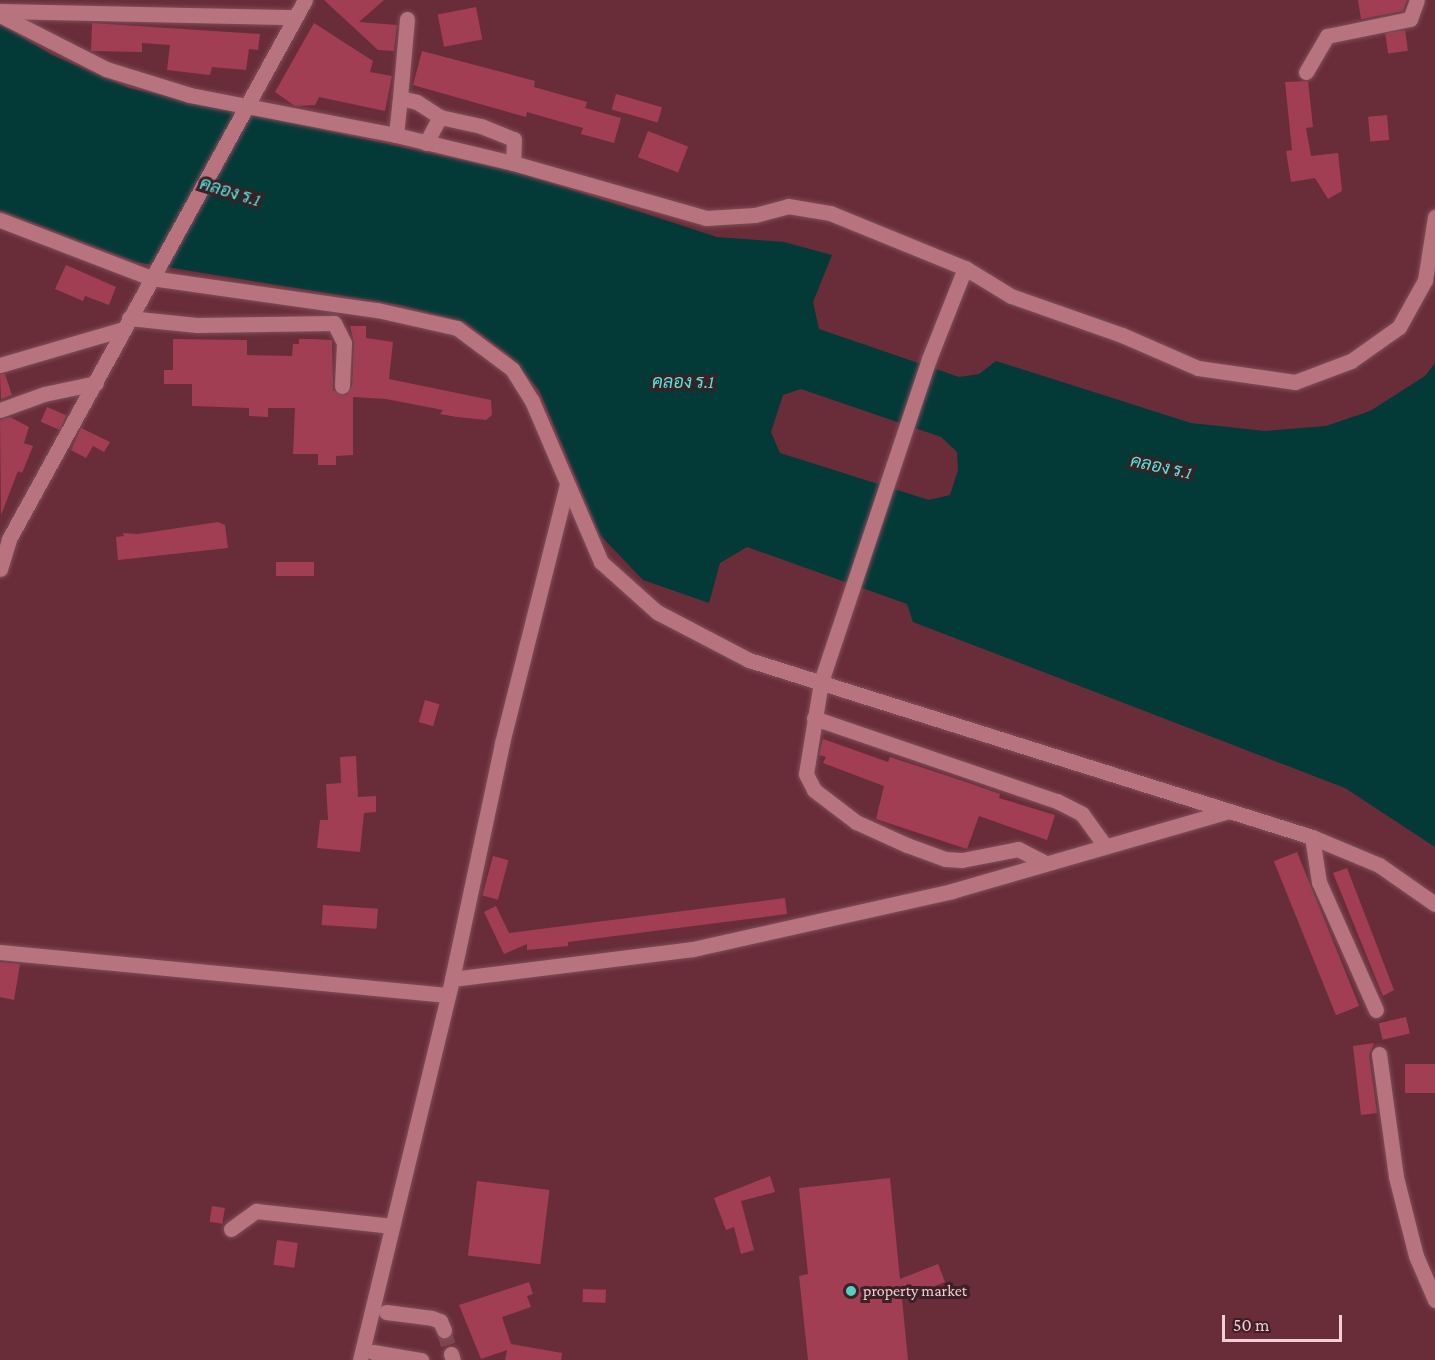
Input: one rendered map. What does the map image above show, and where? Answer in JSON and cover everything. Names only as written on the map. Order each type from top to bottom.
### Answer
[{"type":"street","points":[[0,570],[9,539],[306,0]]},
{"type":"street","points":[[1306,72],[1327,36],[1410,20],[1417,0]]},
{"type":"street","points":[[0,13],[86,5],[194,6],[295,17]]},
{"type":"street","points":[[0,13],[106,69],[190,96],[245,109],[396,135],[513,163],[706,218],[755,215],[788,206],[830,213],[965,268],[1011,296],[1122,335],[1198,369],[1295,382],[1351,361],[1399,327],[1425,280],[1435,217]]},
{"type":"street","points":[[396,135],[407,19]]},
{"type":"street","points":[[400,98],[417,102],[440,117],[481,126],[514,139],[513,163]]},
{"type":"street","points":[[426,143],[440,117]]},
{"type":"street","points":[[0,220],[153,274],[376,310],[457,328],[512,369],[532,401],[601,561],[657,612],[749,660],[1312,837],[1379,865],[1435,904]]},
{"type":"street","points":[[965,268],[929,359],[821,682],[806,774],[814,790],[856,822],[945,859],[962,860],[1018,849],[1043,862]]},
{"type":"street","points":[[0,364],[126,323],[197,325],[334,322],[344,343],[342,386]]},
{"type":"street","points":[[0,410],[44,394],[96,383]]},
{"type":"street","points":[[421,1360],[367,1356],[392,1226],[452,979],[502,743],[567,485]]},
{"type":"street","points":[[814,718],[1057,801],[1082,814],[1105,846]]},
{"type":"street","points":[[452,979],[693,949],[952,891],[1043,862],[1229,811]]},
{"type":"street","points":[[1312,837],[1319,882],[1376,1010]]},
{"type":"street","points":[[0,952],[447,995]]},
{"type":"street","points":[[1379,1054],[1396,1177],[1416,1256],[1435,1300]]},
{"type":"street","points":[[231,1229],[256,1211],[392,1226]]},
{"type":"street","points":[[386,1312],[432,1318],[440,1321],[444,1330]]},
{"type":"water","name":"คลอง ร.1","points":[[0,24],[52,55],[129,88],[517,172],[717,237],[784,242],[832,255],[813,302],[819,329],[959,377],[979,374],[996,361],[1191,423],[1265,431],[1326,426],[1370,411],[1425,376],[1435,363],[1435,847],[1345,788],[913,622],[907,604],[747,547],[720,563],[709,603],[643,580],[600,535],[539,390],[509,355],[465,322],[400,305],[136,262],[0,210]],"holes":[[[801,389],[941,437],[957,452],[958,470],[950,495],[929,500],[780,453],[771,432],[783,395]]]},
{"type":"building","points":[[324,0],[384,0],[359,22],[397,25],[394,51],[378,50]]},
{"type":"building","points":[[1358,0],[1407,0],[1403,11],[1361,19]]},
{"type":"building","points":[[476,7],[482,39],[444,47],[438,14]]},
{"type":"building","points":[[92,23],[260,34],[258,50],[249,49],[246,70],[212,67],[210,75],[167,70],[170,45],[142,43],[142,52],[91,51]]},
{"type":"building","points":[[314,23],[373,61],[370,72],[392,76],[385,111],[319,97],[315,105],[295,106],[275,92]]},
{"type":"building","points":[[1405,30],[1408,51],[1388,54],[1385,33]]},
{"type":"building","points":[[422,51],[535,81],[534,87],[587,102],[585,108],[621,118],[614,143],[581,134],[583,128],[527,112],[526,117],[413,85]]},
{"type":"building","points":[[1308,81],[1313,127],[1306,128],[1311,156],[1338,153],[1342,191],[1328,199],[1315,178],[1291,182],[1286,151],[1292,150],[1285,82]]},
{"type":"building","points":[[616,94],[662,107],[658,123],[612,109]]},
{"type":"building","points":[[1387,115],[1389,140],[1370,142],[1368,117]]},
{"type":"building","points":[[648,131],[688,146],[678,173],[638,157]]},
{"type":"building","points":[[66,265],[116,287],[109,305],[85,296],[83,301],[55,289]]},
{"type":"building","points":[[350,326],[366,326],[366,338],[393,342],[389,379],[491,400],[492,415],[486,420],[457,417],[440,414],[443,410],[386,399],[353,397],[353,455],[336,456],[336,465],[318,465],[318,454],[293,454],[295,408],[268,408],[268,417],[249,416],[249,408],[192,406],[192,384],[164,384],[164,370],[173,370],[173,339],[247,340],[247,355],[292,356],[293,344],[299,344],[299,339],[332,340],[333,390],[346,395],[352,386],[354,343]]},
{"type":"building","points":[[0,374],[5,374],[12,395],[1,399]]},
{"type":"building","points":[[47,407],[66,415],[60,430],[41,422]]},
{"type":"building","points":[[10,417],[29,427],[24,443],[33,446],[22,473],[18,471],[1,515],[0,420]]},
{"type":"building","points":[[81,428],[110,442],[104,452],[93,446],[86,458],[71,450]]},
{"type":"building","points":[[218,522],[225,525],[228,548],[118,560],[116,537],[124,536],[123,533],[138,534]]},
{"type":"building","points":[[276,562],[314,562],[314,576],[276,576]]},
{"type":"building","points":[[425,700],[439,704],[433,726],[419,722]]},
{"type":"building","points":[[823,739],[888,762],[890,757],[1000,794],[999,798],[1055,815],[1047,840],[979,816],[967,849],[876,819],[884,786],[823,763],[826,757],[819,755]]},
{"type":"building","points":[[356,756],[358,797],[376,796],[376,812],[364,813],[360,852],[317,848],[320,820],[328,820],[326,784],[341,783],[340,757]]},
{"type":"building","points":[[1297,852],[1359,1006],[1336,1015],[1274,861]]},
{"type":"building","points":[[493,856],[508,860],[498,900],[482,896]]},
{"type":"building","points":[[1347,868],[1394,990],[1383,996],[1333,873]]},
{"type":"building","points":[[785,898],[787,914],[568,942],[568,946],[527,950],[527,944],[504,954],[484,912],[496,906],[509,933]]},
{"type":"building","points":[[323,905],[378,909],[376,929],[322,925]]},
{"type":"building","points":[[0,962],[20,964],[14,1000],[0,997]]},
{"type":"building","points":[[1406,1017],[1410,1034],[1383,1040],[1379,1023]]},
{"type":"building","points":[[1374,1043],[1369,1055],[1377,1113],[1361,1115],[1353,1046]]},
{"type":"building","points":[[1405,1064],[1435,1064],[1435,1093],[1405,1093]]},
{"type":"building","points":[[770,1176],[775,1192],[741,1201],[754,1250],[741,1254],[734,1227],[726,1230],[714,1198]]},
{"type":"building","name":"property market","points":[[890,1178],[900,1279],[938,1264],[945,1282],[902,1299],[908,1360],[808,1360],[799,1276],[808,1274],[799,1188]]},
{"type":"building","points":[[477,1181],[549,1190],[540,1264],[468,1255]]},
{"type":"building","points":[[212,1206],[225,1208],[222,1224],[209,1222]]},
{"type":"building","points":[[277,1240],[298,1243],[294,1268],[274,1265]]},
{"type":"building","points":[[529,1282],[533,1294],[527,1296],[531,1307],[502,1317],[511,1344],[562,1353],[561,1360],[505,1360],[507,1350],[481,1359],[459,1305]]},
{"type":"building","points":[[583,1289],[606,1290],[606,1303],[583,1302]]},
{"type":"tunnel","points":[[444,1330],[451,1354]]},
{"type":"place","name":"property market","points":[[851,1291]]}]
